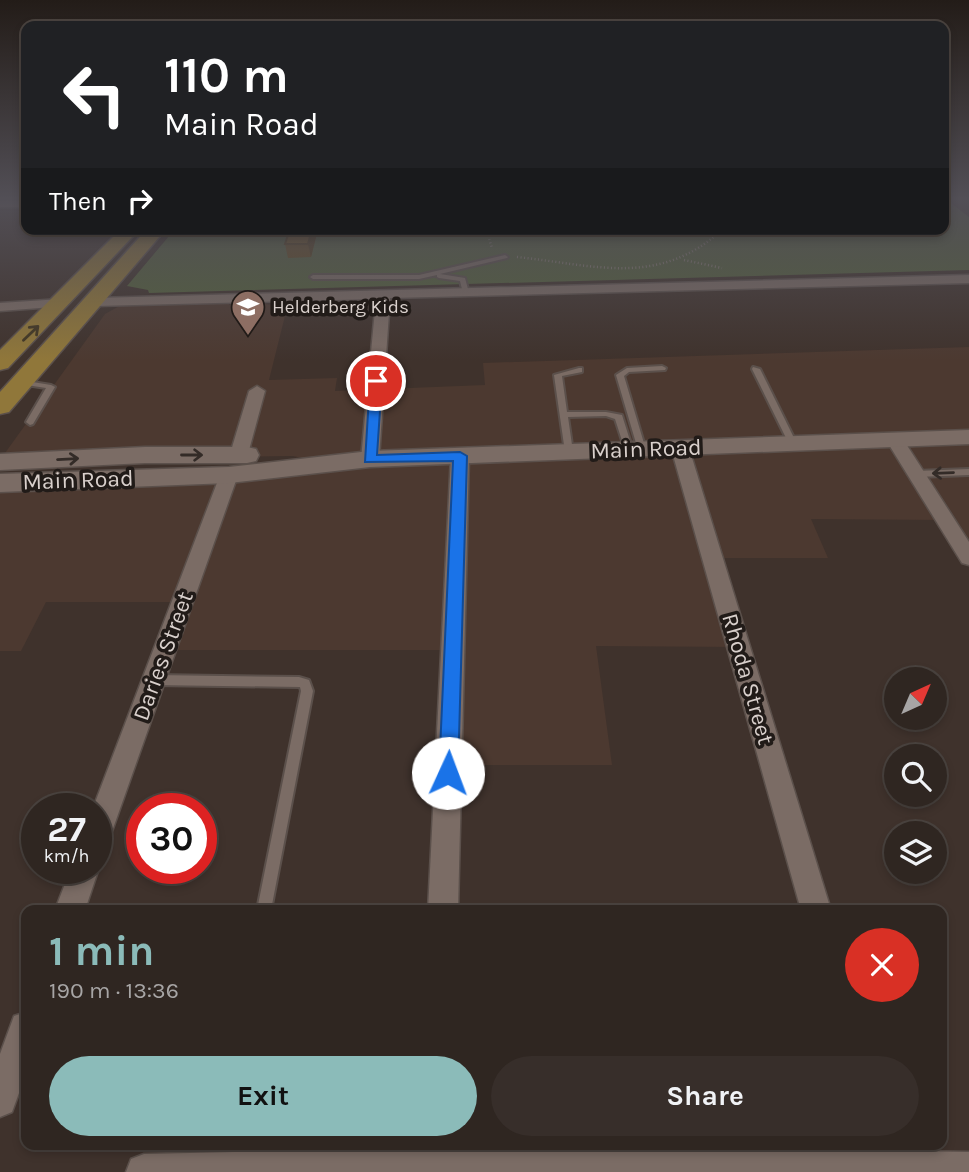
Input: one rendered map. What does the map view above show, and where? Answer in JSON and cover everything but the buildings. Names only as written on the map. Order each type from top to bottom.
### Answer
[{"type":"main road","points":[[0,363],[110,252]]},
{"type":"main road","points":[[0,407],[138,252]]},
{"type":"main road","name":"Main Road","points":[[4,479],[370,459],[969,437]]},
{"type":"street","points":[[95,302],[969,279]]},
{"type":"street","points":[[370,459],[383,296]]},
{"type":"street","points":[[0,307],[61,303]]},
{"type":"street","name":"Daries Street","points":[[112,794],[234,465],[257,391]]},
{"type":"street","points":[[895,440],[969,558]]},
{"type":"street","name":"Rhoda Street","points":[[680,448],[815,905]]},
{"type":"street","points":[[443,905],[460,456]]},
{"type":"street","points":[[72,905],[79,884]]},
{"type":"street","points":[[0,1100],[21,1042]]},
{"type":"street","points":[[144,1172],[434,1155],[889,1157],[969,1170]]},
{"type":"lane","points":[[419,277],[505,257]]},
{"type":"lane","points":[[313,278],[451,276],[463,279],[466,293]]},
{"type":"lane","points":[[636,450],[620,375],[626,370],[663,368]]},
{"type":"lane","points":[[756,369],[793,444]]},
{"type":"lane","points":[[569,452],[558,375],[579,370]]},
{"type":"lane","points":[[23,382],[51,387],[30,422]]},
{"type":"lane","points":[[563,415],[617,416],[636,450]]},
{"type":"lane","points":[[916,474],[969,472]]},
{"type":"lane","points":[[154,680],[299,681],[305,684],[307,691],[265,905]]},
{"type":"path","points":[[505,257],[598,268],[648,269],[684,260],[694,252]]},
{"type":"shaded area","points":[[230,301],[229,305],[288,304],[269,380],[337,378],[335,391],[485,385],[483,363],[969,347],[969,558],[944,520],[811,519],[828,558],[714,558],[741,647],[596,646],[612,765],[447,765],[450,650],[161,650],[177,602],[46,602],[21,651],[0,651],[0,490],[320,462],[293,456],[0,460],[105,314],[123,304]]},
{"type":"green space","points":[[156,252],[969,252],[969,270],[149,293],[148,290],[127,286]]},
{"type":"place","name":"Helderberg Kids","points":[[248,337]]},
{"type":"route","points":[[376,381],[370,459],[460,456],[448,773]]}]
